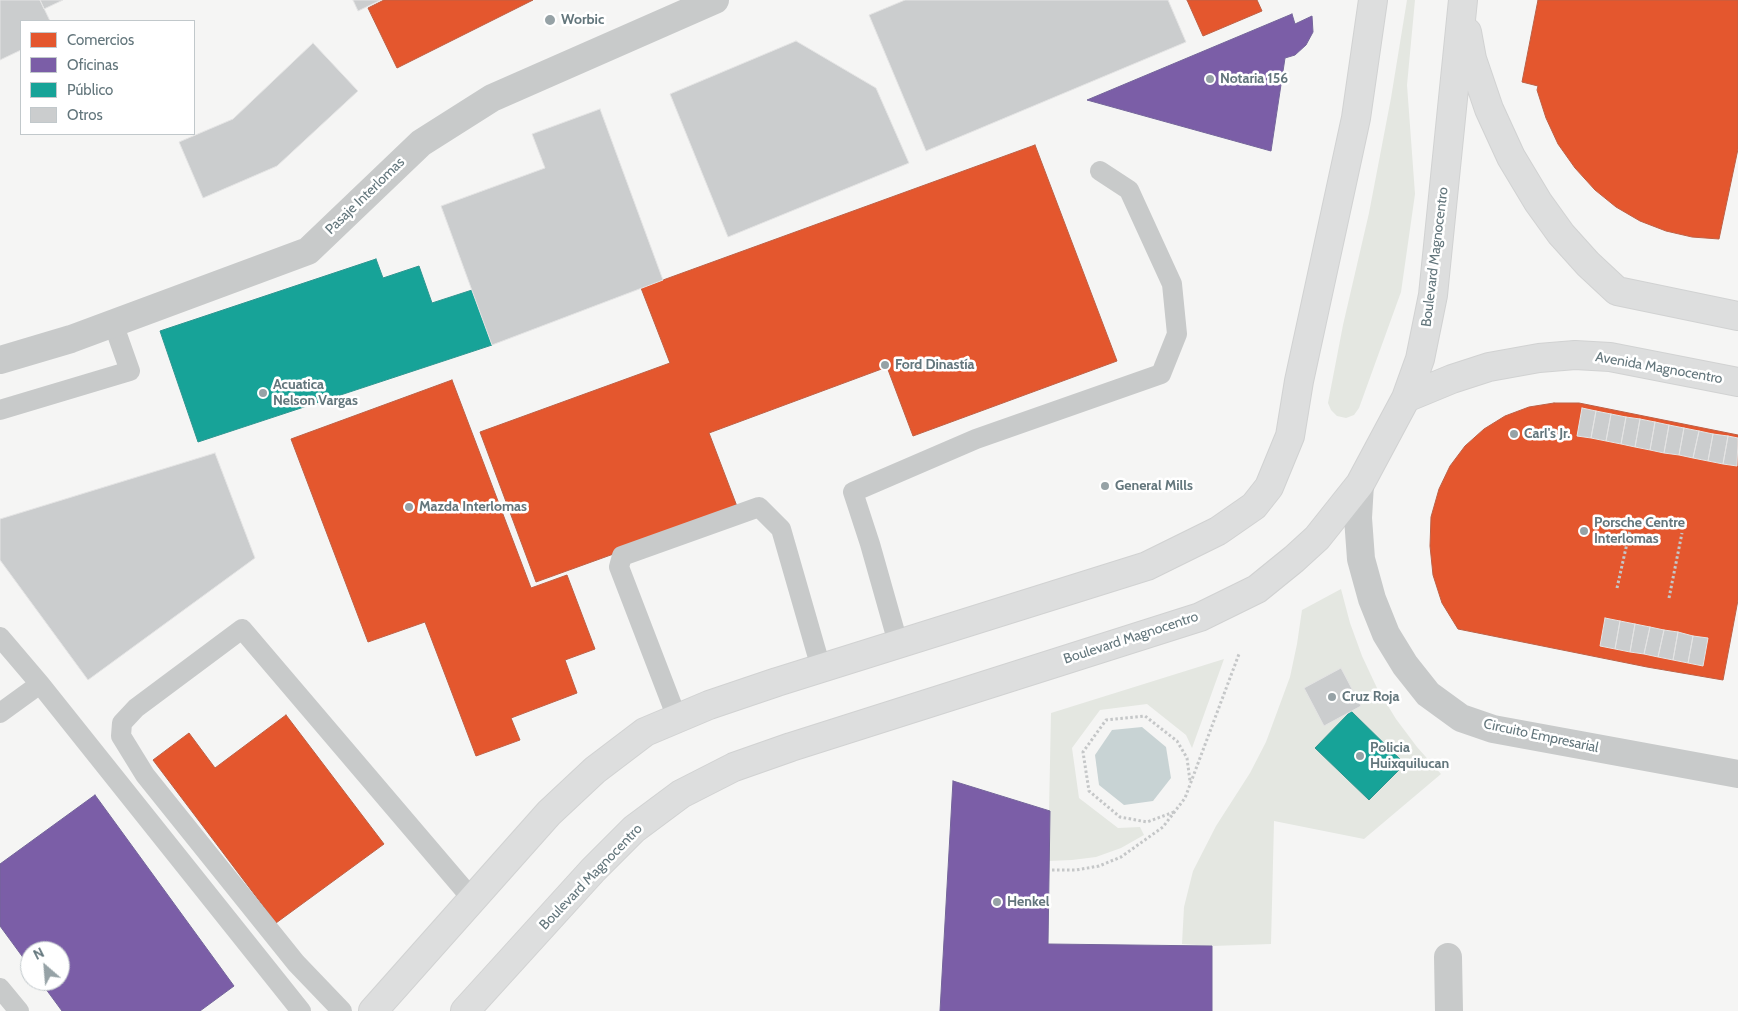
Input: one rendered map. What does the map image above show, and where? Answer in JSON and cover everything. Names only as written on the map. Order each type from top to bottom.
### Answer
[{"type":"street","name":"Pasaje Interlomas","points":[[0,360],[113,324],[308,251],[421,142],[492,98],[715,0]]},
{"type":"street","points":[[373,1011],[549,813],[595,770],[645,732],[709,705],[898,643],[1147,566],[1218,531],[1254,506],[1269,487],[1290,436],[1299,381],[1356,118],[1373,0]]},
{"type":"street","points":[[1462,4],[1472,59],[1489,109],[1510,157],[1538,202],[1572,246],[1617,292],[1738,316]]},
{"type":"street","name":"Boulevard Magnocentro","points":[[465,1011],[593,870],[634,829],[681,794],[734,767],[790,747],[1200,617],[1257,589],[1317,538],[1360,484],[1406,398],[1420,359],[1432,295],[1462,4]]},
{"type":"street","name":"Avenida Magnocentro","points":[[1406,398],[1452,379],[1490,368],[1539,358],[1576,356],[1610,358],[1738,382]]},
{"type":"street","name":"Circuito Empresarial","points":[[1360,484],[1358,518],[1361,558],[1372,599],[1386,634],[1405,665],[1428,694],[1461,718],[1493,729],[1738,774]]},
{"type":"street","points":[[1448,957],[1449,1011]]},
{"type":"lane","points":[[898,643],[853,492],[976,439],[1161,374],[1177,334],[1172,284],[1129,190],[1100,170]]},
{"type":"lane","points":[[0,410],[130,372],[113,324]]},
{"type":"lane","points":[[677,718],[619,567],[622,556],[759,507],[780,529],[821,668]]},
{"type":"lane","points":[[342,1011],[296,963],[145,775],[121,736],[122,723],[136,708],[242,629],[473,900]]},
{"type":"lane","points":[[1,639],[40,684],[301,1011]]},
{"type":"lane","points":[[0,713],[40,684]]},
{"type":"lane","points":[[0,988],[19,1011]]},
{"type":"path","points":[[1617,588],[1632,521]]},
{"type":"path","points":[[1669,598],[1682,533]]},
{"type":"path","points":[[1052,870],[1076,870],[1098,866],[1121,857],[1163,827],[1185,798],[1238,654]]},
{"type":"path","points":[[1175,812],[1147,822],[1120,817],[1089,791],[1083,752],[1106,720],[1145,716],[1177,741],[1187,758],[1190,782]]},
{"type":"shaded area","points":[[1407,0],[1415,0],[1407,85],[1415,194],[1401,292],[1359,408],[1354,415],[1346,418],[1337,416],[1331,410],[1328,403],[1343,325],[1369,213]]},
{"type":"shaded area","points":[[1341,589],[1350,623],[1362,656],[1377,688],[1396,719],[1441,774],[1364,839],[1274,821],[1271,944],[1212,946],[1182,944],[1184,907],[1193,871],[1216,826],[1250,773],[1266,742],[1290,677],[1302,610]]},
{"type":"shaded area","points":[[1224,659],[1192,748],[1186,735],[1147,704],[1100,710],[1072,748],[1079,798],[1118,828],[1140,827],[1144,835],[1121,848],[1096,857],[1048,861],[1051,713]]},
{"type":"shaded area","points":[[1142,727],[1166,747],[1171,778],[1153,801],[1124,805],[1099,785],[1095,755],[1112,730]]},
{"type":"building: Comercios","points":[[384,0],[533,0],[397,68],[368,8]]},
{"type":"building: Comercios","points":[[1187,0],[1257,0],[1262,11],[1203,36]]},
{"type":"building: Comercios","points":[[1538,0],[1738,0],[1738,149],[1719,239],[1692,237],[1666,231],[1640,221],[1616,207],[1595,190],[1575,168],[1558,144],[1546,118],[1537,90],[1538,86],[1522,82]]},
{"type":"building: Comercios","name":"Ford Dinastía","points":[[1035,145],[1117,361],[913,436],[887,367],[709,433],[738,509],[536,582],[480,432],[670,363],[641,288]]},
{"type":"building: Comercios","name":"Mazda Interlomas","points":[[452,380],[531,588],[567,575],[595,649],[565,660],[577,693],[511,718],[520,740],[476,756],[425,622],[368,642],[291,439]]},
{"type":"building: Comercios","name":"Porsche Centre Interlomas","points":[[1554,403],[1579,403],[1738,435],[1738,600],[1723,680],[1647,667],[1458,629],[1442,603],[1433,575],[1430,546],[1431,517],[1439,489],[1450,466],[1465,446],[1484,429],[1505,416],[1529,407]]},
{"type":"building: Comercios","points":[[286,715],[384,844],[276,923],[153,760],[189,733],[215,768]]},
{"type":"building: Oficinas","name":"Notaria 156","points":[[1292,14],[1295,24],[1312,16],[1313,32],[1306,45],[1295,55],[1285,58],[1271,151],[1087,100]]},
{"type":"building: Oficinas","name":"Henkel","points":[[953,781],[1050,811],[1048,944],[1212,946],[1212,1011],[940,1011]]},
{"type":"building: Oficinas","points":[[95,795],[234,986],[200,1011],[62,1011],[47,991],[70,991],[70,941],[20,941],[20,953],[0,926],[0,864]]},
{"type":"building: Público","name":"Acuatica Nelson Vargas","points":[[376,259],[383,278],[419,266],[432,303],[472,290],[492,345],[198,442],[160,331]]},
{"type":"building: Público","name":"Policia Huixquilucan","points":[[1351,711],[1405,764],[1369,800],[1315,748]]},
{"type":"building: Otros","points":[[0,0],[40,0],[50,20],[20,20],[20,50],[0,60]]},
{"type":"building: Otros","points":[[40,0],[63,0],[44,9]]},
{"type":"building: Otros","points":[[353,0],[381,0],[358,11]]},
{"type":"building: Otros","points":[[905,0],[1168,0],[1186,42],[926,151],[869,15]]},
{"type":"building: Otros","points":[[796,41],[876,88],[909,163],[728,237],[670,94]]},
{"type":"building: Otros","points":[[313,43],[358,91],[277,166],[203,198],[179,142],[233,119]]},
{"type":"building: Otros","points":[[600,109],[663,280],[492,345],[441,206],[545,168],[532,134]]},
{"type":"building: Otros","points":[[1582,408],[1596,411],[1591,438],[1577,436]]},
{"type":"building: Otros","points":[[1596,411],[1611,414],[1606,441],[1591,438]]},
{"type":"building: Otros","points":[[1611,414],[1626,417],[1621,444],[1606,441]]},
{"type":"building: Otros","points":[[1626,417],[1640,419],[1635,447],[1621,444]]},
{"type":"building: Otros","points":[[1640,419],[1655,422],[1650,450],[1635,447]]},
{"type":"building: Otros","points":[[1655,422],[1669,425],[1664,453],[1650,450]]},
{"type":"building: Otros","points":[[1669,425],[1684,428],[1679,455],[1664,453]]},
{"type":"building: Otros","points":[[1684,428],[1699,431],[1693,458],[1679,455]]},
{"type":"building: Otros","points":[[1699,431],[1713,434],[1708,461],[1693,458]]},
{"type":"building: Otros","points":[[1713,434],[1728,436],[1723,464],[1708,461]]},
{"type":"building: Otros","points":[[1728,436],[1738,438],[1737,466],[1723,464]]},
{"type":"building: Otros","points":[[215,453],[255,558],[88,680],[0,560],[0,519]]},
{"type":"building: Otros","points":[[1605,618],[1620,621],[1615,649],[1600,646]]},
{"type":"building: Otros","points":[[1620,621],[1635,624],[1630,652],[1615,649]]},
{"type":"building: Otros","points":[[1635,624],[1650,627],[1644,654],[1630,652]]},
{"type":"building: Otros","points":[[1650,627],[1664,630],[1658,657],[1644,654]]},
{"type":"building: Otros","points":[[1664,630],[1678,632],[1673,660],[1658,657]]},
{"type":"building: Otros","points":[[1678,632],[1693,636],[1688,663],[1673,660]]},
{"type":"building: Otros","points":[[1693,636],[1708,638],[1703,666],[1688,663]]},
{"type":"building: Otros","name":"Cruz Roja","points":[[1341,668],[1361,706],[1324,726],[1304,688]]},
{"type":"place","name":"Worbic","points":[[550,20]]},
{"type":"place","name":"Notaria 156","points":[[1210,79]]},
{"type":"place","name":"Ford Dinastía","points":[[885,365]]},
{"type":"place","name":"Acuatica Nelson Vargas","points":[[263,393]]},
{"type":"place","name":"Carl's Jr.","points":[[1514,434]]},
{"type":"place","name":"General Mills","points":[[1105,486]]},
{"type":"place","name":"Mazda Interlomas","points":[[409,507]]},
{"type":"place","name":"Porsche Centre Interlomas","points":[[1584,531]]},
{"type":"place","name":"Cruz Roja","points":[[1332,697]]},
{"type":"place","name":"Policia Huixquilucan","points":[[1360,756]]},
{"type":"place","name":"Henkel","points":[[997,902]]}]
